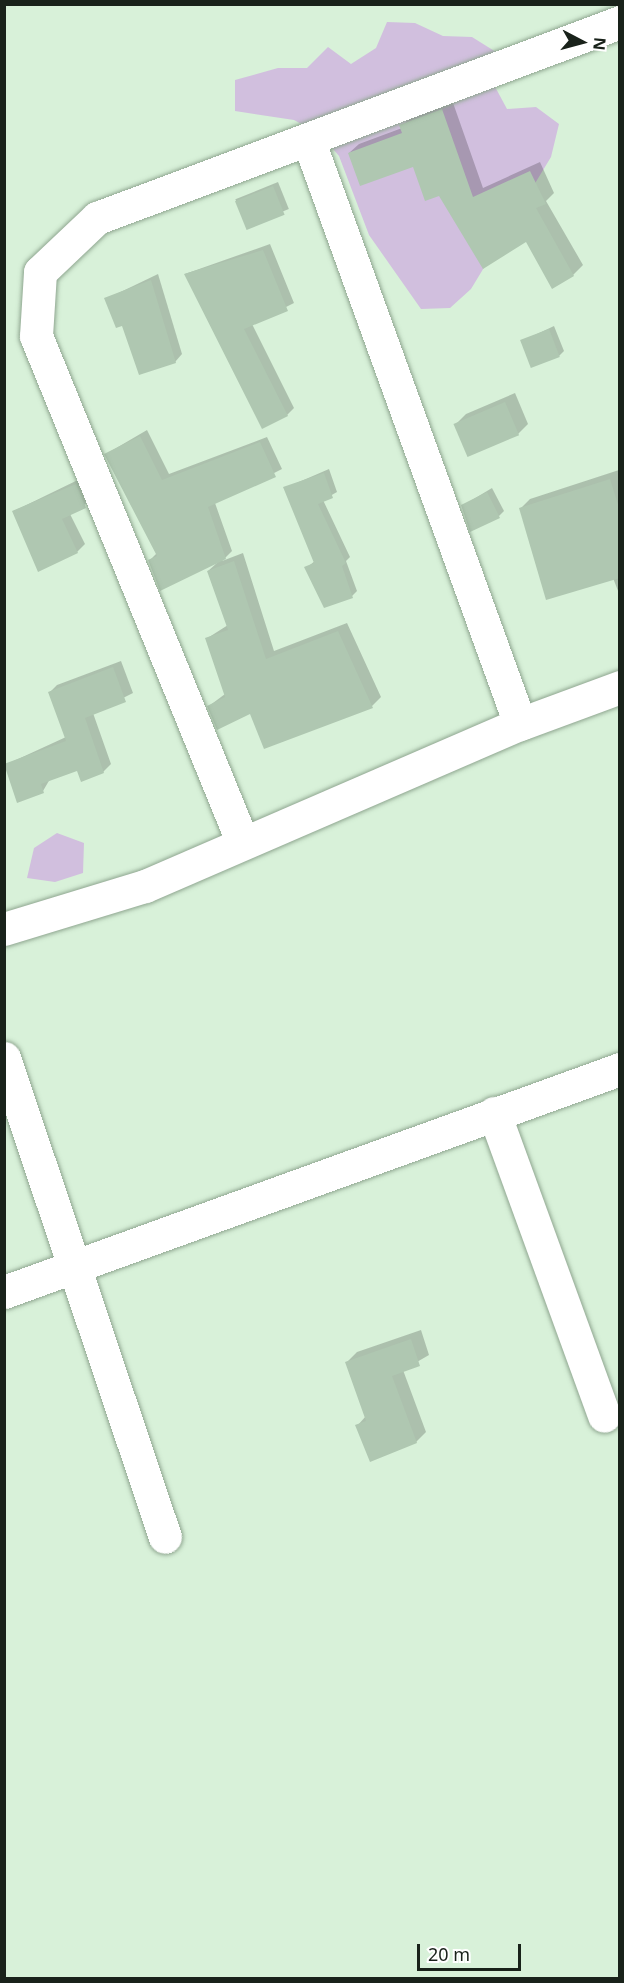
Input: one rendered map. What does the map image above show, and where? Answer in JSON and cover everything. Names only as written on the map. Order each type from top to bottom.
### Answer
[{"type":"street","points":[[242,841],[36,336],[40,272],[96,218],[620,22]]},
{"type":"street","points":[[308,139],[520,724]]},
{"type":"street","points":[[4,928],[145,886],[242,841],[520,724],[620,687]]},
{"type":"street","points":[[4,1058],[165,1537]]},
{"type":"street","points":[[4,1292],[620,1069]]},
{"type":"street","points":[[494,1113],[604,1416]]},
{"type":"shaded area","points":[[387,22],[415,23],[443,36],[472,37],[496,52],[493,83],[507,109],[536,107],[559,124],[551,157],[471,289],[450,308],[421,309],[369,235],[339,156],[320,134],[294,120],[235,111],[235,80],[278,68],[307,68],[328,47],[351,64],[376,48]]},
{"type":"shaded area","points":[[57,833],[84,843],[83,873],[55,882],[27,878],[34,848]]},
{"type":"building","points":[[442,109],[473,197],[530,171],[546,204],[536,208],[574,276],[552,289],[526,242],[483,269],[439,196],[425,201],[413,167],[360,186],[348,153],[402,133],[399,125]]},
{"type":"building","points":[[273,186],[285,215],[247,230],[235,201]]},
{"type":"building","points":[[263,250],[288,311],[244,329],[288,416],[262,429],[184,274]]},
{"type":"building","points":[[151,280],[176,363],[139,375],[122,326],[116,328],[104,298]]},
{"type":"building","points":[[549,329],[560,357],[531,368],[520,340]]},
{"type":"building","points":[[505,402],[519,435],[468,457],[453,424]]},
{"type":"building","points":[[140,436],[162,480],[260,442],[276,477],[208,507],[226,559],[160,591],[148,560],[157,556],[104,454]]},
{"type":"building","points":[[324,473],[333,498],[318,504],[346,563],[342,566],[353,598],[324,608],[304,567],[314,563],[283,487]]},
{"type":"building","points":[[610,479],[620,511],[620,578],[546,600],[519,508]]},
{"type":"building","points":[[76,484],[86,508],[62,519],[78,553],[38,572],[12,511]]},
{"type":"building","points":[[487,492],[500,518],[470,532],[461,505]]},
{"type":"building","points":[[234,561],[266,659],[338,631],[373,708],[264,749],[250,714],[217,730],[207,706],[225,697],[205,638],[228,630],[207,571]]},
{"type":"building","points":[[113,667],[126,702],[85,718],[104,773],[81,782],[77,771],[41,784],[44,793],[17,803],[4,764],[66,741],[48,692]]},
{"type":"building","points":[[411,1339],[420,1366],[392,1376],[417,1443],[370,1462],[355,1425],[366,1421],[345,1362]]}]
